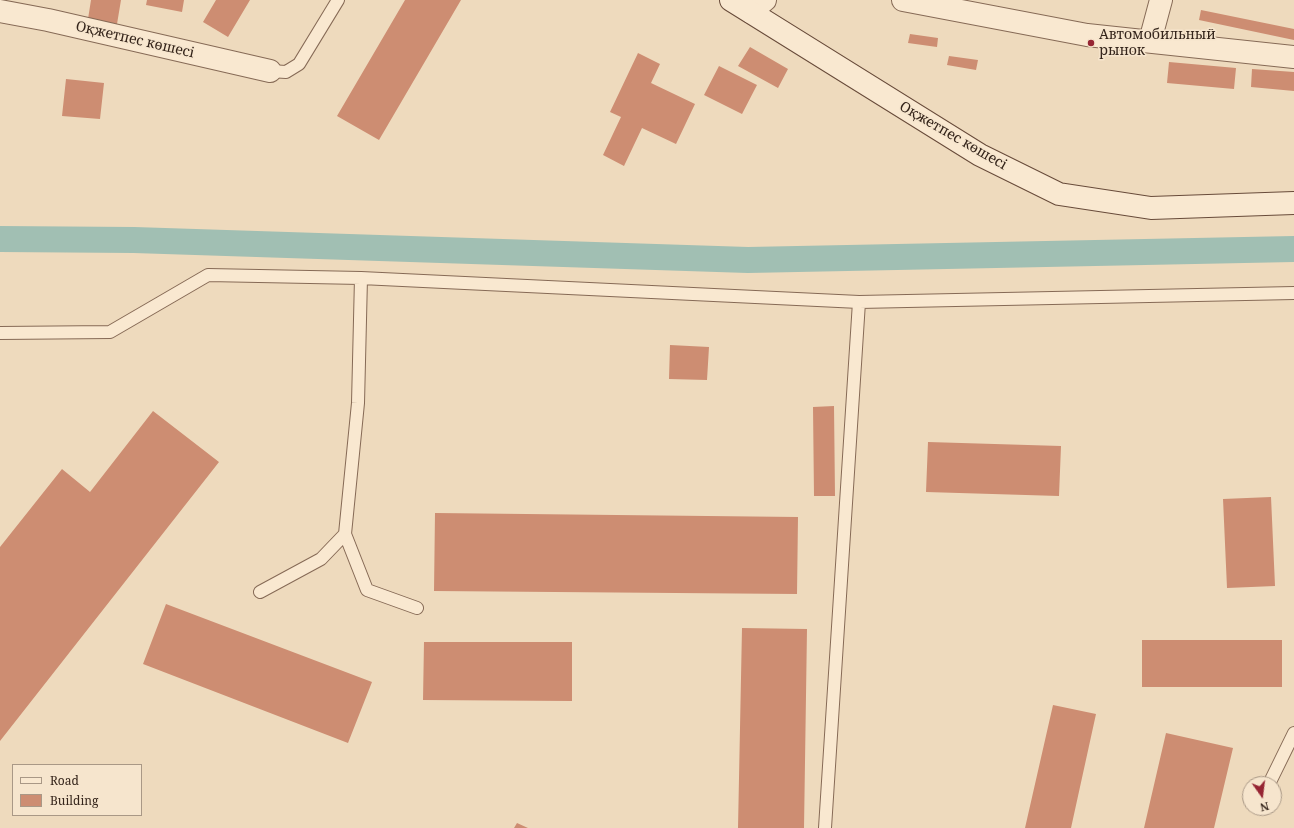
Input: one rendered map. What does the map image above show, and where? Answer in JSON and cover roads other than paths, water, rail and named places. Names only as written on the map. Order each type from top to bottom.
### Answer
[{"type":"street","name":"Оқжетпес көшесі","points":[[731,0],[758,6],[980,155],[1059,194],[1151,208],[1294,203]]},
{"type":"street","points":[[903,0],[1087,35],[1294,57]]},
{"type":"street","points":[[1150,41],[1161,0]]},
{"type":"street","name":"Оқжетпес көшесі","points":[[0,11],[48,20],[270,71]]},
{"type":"lane","points":[[270,71],[286,72],[299,64],[338,0]]},
{"type":"lane","points":[[0,333],[110,332],[208,274],[361,278],[859,302],[1294,293]]},
{"type":"lane","points":[[361,278],[358,403],[345,534],[367,590],[416,608]]},
{"type":"lane","points":[[825,828],[859,302]]},
{"type":"lane","points":[[260,592],[321,559],[345,534]]},
{"type":"lane","points":[[1273,776],[1294,733]]},
{"type":"waterway","points":[[0,239],[134,240],[748,260],[1294,249]]},
{"type":"place","name":"Автомобильный рынок","points":[[1091,43]]}]
